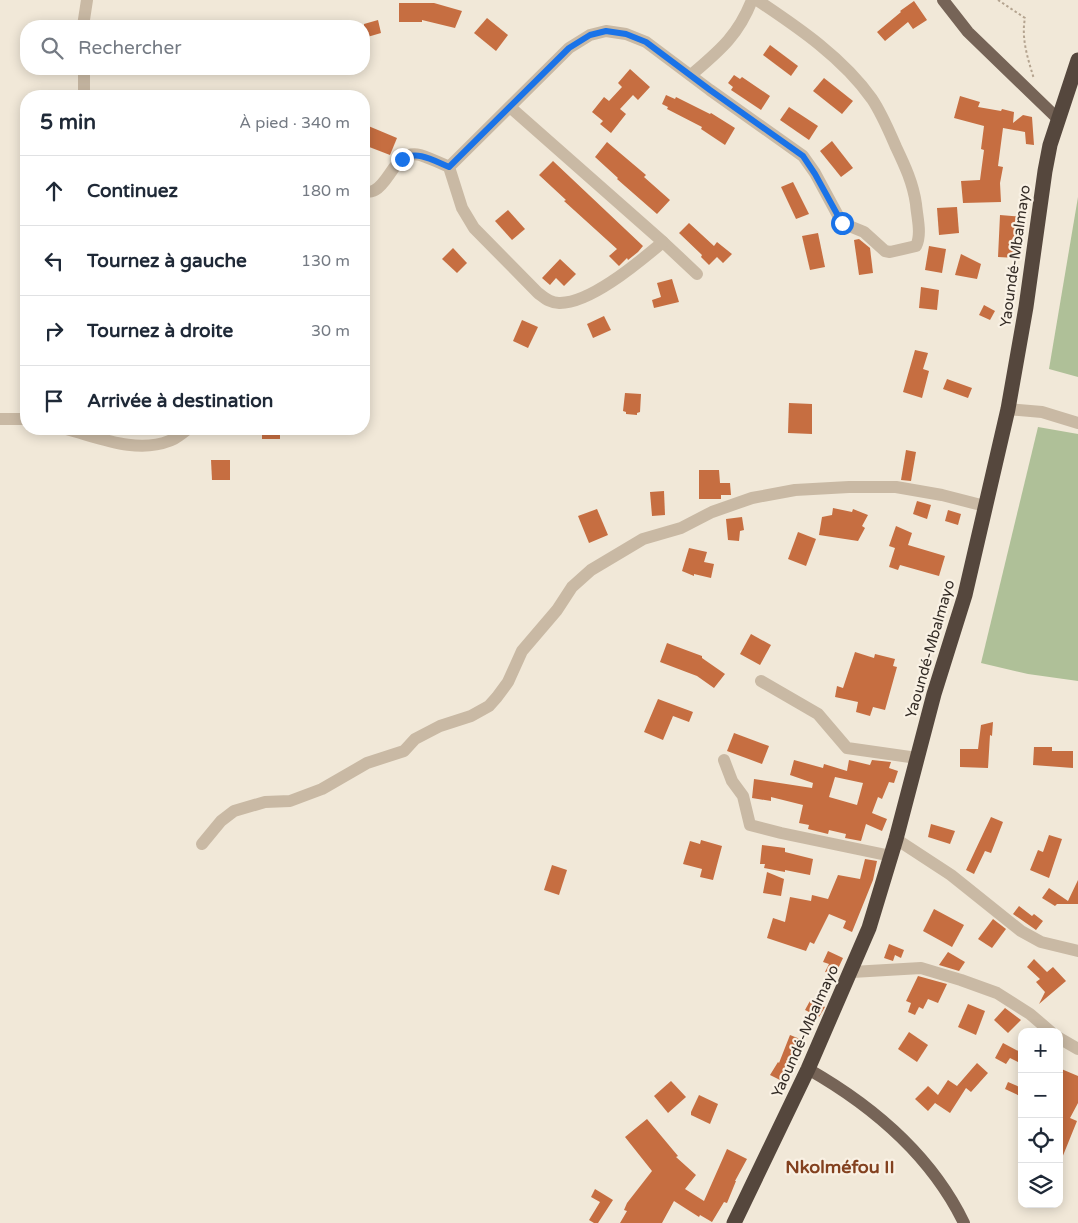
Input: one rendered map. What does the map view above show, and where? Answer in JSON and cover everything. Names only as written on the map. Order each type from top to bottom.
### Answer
[{"type":"highway","name":"Yaoundé-Mbalmayo","points":[[734,1223],[852,972],[869,928],[896,839],[934,694],[965,595],[1008,409],[1026,308],[1045,171],[1058,119],[1078,63]]},
{"type":"main road","points":[[943,0],[968,32],[1058,119]]},
{"type":"main road","points":[[808,1069],[859,1100],[895,1130],[929,1166],[955,1204],[964,1223]]},
{"type":"street","points":[[84,20],[87,0]]},
{"type":"street","points":[[691,75],[725,46],[739,26],[752,0]]},
{"type":"street","points":[[449,167],[569,48],[590,35],[615,31],[646,42],[803,156],[842,223],[864,232],[885,251],[890,252],[916,246],[918,242],[918,224],[910,178],[874,102],[854,77],[826,49],[758,0]]},
{"type":"street","points":[[84,75],[84,90]]},
{"type":"street","points":[[510,107],[697,274]]},
{"type":"street","points":[[370,191],[380,186],[398,163],[407,156],[419,155],[449,167]]},
{"type":"street","points":[[449,167],[462,208],[474,228],[538,293],[549,301],[559,303],[576,301],[598,290],[635,265],[663,242]]},
{"type":"street","points":[[1008,409],[1042,412],[1078,423]]},
{"type":"street","points":[[0,419],[20,420]]},
{"type":"street","points":[[89,435],[112,441],[149,445],[168,442],[179,435]]},
{"type":"street","points":[[202,844],[221,821],[234,811],[265,802],[290,801],[322,790],[367,764],[404,751],[415,739],[489,706],[508,682],[522,651],[557,610],[572,587],[591,570],[643,539],[681,528],[712,512],[752,498],[795,490],[896,487],[942,495],[985,506]]},
{"type":"street","points":[[761,681],[818,714],[847,748],[917,758]]},
{"type":"street","points":[[724,760],[732,781],[743,796],[750,825],[890,856]]},
{"type":"street","points":[[896,839],[950,875],[1021,931],[1041,942],[1078,951]]},
{"type":"street","points":[[852,972],[921,968],[997,993],[1030,1014],[1047,1028]]},
{"type":"street","points":[[1063,1040],[1078,1049]]},
{"type":"path","points":[[998,0],[1025,18],[1023,29],[1027,56],[1041,103]]},
{"type":"green space","points":[[1078,197],[1078,377],[1049,369]]},
{"type":"green space","points":[[1038,427],[1078,434],[1078,681],[1028,674],[981,663]]},
{"type":"building","points":[[914,1],[927,20],[913,29],[908,22],[885,41],[877,32]]},
{"type":"building","points":[[399,3],[434,3],[462,11],[455,28],[422,20],[422,22],[399,22]]},
{"type":"building","points":[[487,18],[508,35],[496,51],[474,33]]},
{"type":"building","points":[[378,20],[381,33],[370,36],[370,22]]},
{"type":"building","points":[[770,45],[798,66],[791,76],[763,55]]},
{"type":"building","points":[[630,69],[650,87],[638,100],[633,95],[620,109],[626,114],[611,133],[600,124],[603,121],[592,112],[604,97],[609,101],[622,87],[618,83]]},
{"type":"building","points":[[734,75],[740,79],[742,77],[770,96],[761,110],[731,90],[733,87],[728,83]]},
{"type":"building","points":[[824,78],[853,101],[842,114],[813,91]]},
{"type":"building","points":[[666,95],[675,99],[676,97],[711,113],[735,128],[725,145],[701,129],[702,127],[667,109],[668,107],[662,104]]},
{"type":"building","points":[[960,96],[980,102],[978,107],[1014,112],[1013,123],[1023,115],[1032,117],[1034,145],[1026,144],[1025,132],[1003,128],[998,166],[1003,167],[1000,183],[1001,202],[963,203],[961,181],[980,180],[984,150],[981,149],[984,126],[954,118]]},
{"type":"building","points":[[789,107],[818,126],[809,140],[780,120]]},
{"type":"building","points":[[370,127],[397,138],[390,155],[370,147]]},
{"type":"building","points":[[832,141],[853,168],[841,177],[820,151]]},
{"type":"building","points":[[607,142],[646,175],[644,177],[670,200],[657,214],[595,157]]},
{"type":"building","points":[[553,161],[643,246],[638,252],[628,260],[627,258],[619,266],[609,256],[617,249],[564,201],[566,200],[539,175]]},
{"type":"building","points":[[793,182],[809,214],[796,219],[781,187]]},
{"type":"building","points":[[957,207],[959,233],[939,235],[937,208]]},
{"type":"building","points":[[508,210],[525,229],[512,240],[495,221]]},
{"type":"building","points":[[1000,215],[1023,217],[1023,229],[1018,229],[1016,258],[998,257]]},
{"type":"building","points":[[689,223],[714,246],[717,242],[732,254],[723,263],[717,257],[709,265],[701,257],[702,255],[679,233]]},
{"type":"building","points":[[818,233],[825,267],[810,270],[802,236]]},
{"type":"building","points":[[859,239],[870,248],[873,273],[859,275],[854,240]]},
{"type":"building","points":[[929,246],[946,249],[942,273],[925,270]]},
{"type":"building","points":[[453,248],[467,263],[457,273],[442,259]]},
{"type":"building","points":[[961,254],[981,264],[977,279],[955,275]]},
{"type":"building","points":[[560,259],[576,274],[564,286],[556,278],[550,285],[542,278]]},
{"type":"building","points":[[672,279],[679,302],[654,308],[652,300],[661,297],[657,283]]},
{"type":"building","points":[[921,287],[939,290],[937,310],[919,308]]},
{"type":"building","points":[[984,305],[995,311],[990,320],[979,315]]},
{"type":"building","points":[[604,316],[611,330],[593,338],[587,324]]},
{"type":"building","points":[[522,320],[538,327],[528,348],[513,341]]},
{"type":"building","points":[[915,350],[928,353],[923,369],[929,371],[922,398],[903,392]]},
{"type":"building","points":[[947,379],[972,388],[968,398],[943,389]]},
{"type":"building","points":[[625,393],[641,394],[640,412],[637,415],[626,414],[623,411]]},
{"type":"building","points":[[789,403],[812,404],[812,434],[788,433]]},
{"type":"building","points":[[262,435],[280,435],[280,439],[262,439]]},
{"type":"building","points":[[906,450],[916,452],[911,481],[901,480]]},
{"type":"building","points":[[211,460],[230,460],[230,480],[212,480]]},
{"type":"building","points":[[699,470],[719,470],[720,483],[730,483],[731,495],[721,495],[721,499],[699,499]]},
{"type":"building","points":[[664,491],[665,515],[652,516],[650,492]]},
{"type":"building","points":[[917,501],[931,505],[927,519],[913,514]]},
{"type":"building","points":[[833,508],[852,512],[853,509],[868,515],[862,526],[865,528],[858,541],[819,535],[822,517],[832,515]]},
{"type":"building","points":[[597,509],[608,535],[589,543],[578,516]]},
{"type":"building","points":[[948,510],[961,514],[958,525],[945,521]]},
{"type":"building","points":[[742,517],[744,530],[740,531],[739,541],[728,540],[726,519]]},
{"type":"building","points":[[896,526],[912,533],[908,545],[945,556],[939,576],[900,565],[898,570],[889,567],[895,548],[889,546]]},
{"type":"building","points":[[798,532],[816,539],[806,566],[788,559]]},
{"type":"building","points":[[689,548],[707,552],[704,562],[714,564],[711,578],[694,574],[694,576],[682,571]]},
{"type":"building","points":[[751,634],[771,645],[760,665],[740,654]]},
{"type":"building","points":[[667,643],[702,656],[702,658],[725,674],[714,688],[697,676],[660,662]]},
{"type":"building","points":[[855,652],[874,658],[875,654],[895,659],[893,666],[897,667],[885,710],[873,707],[870,716],[856,712],[858,702],[835,697],[837,686],[843,688]]},
{"type":"building","points":[[658,699],[693,712],[689,722],[673,716],[663,740],[644,732]]},
{"type":"building","points":[[993,722],[992,736],[990,735],[988,768],[960,767],[960,749],[978,749],[981,725]]},
{"type":"building","points":[[734,733],[769,746],[762,764],[727,751]]},
{"type":"building","points":[[1034,747],[1052,747],[1052,751],[1073,751],[1073,768],[1033,765]]},
{"type":"building","points":[[794,760],[823,768],[824,764],[847,771],[849,760],[870,765],[872,760],[891,762],[889,768],[898,771],[894,783],[889,782],[882,799],[878,797],[872,813],[887,819],[882,831],[866,824],[861,841],[845,838],[846,834],[829,830],[828,834],[808,829],[809,825],[799,823],[803,805],[771,797],[771,801],[752,798],[754,779],[812,788],[813,783],[790,775]],"holes":[[[835,777],[863,783],[857,805],[829,797]]]},
{"type":"building","points":[[991,817],[1003,822],[991,853],[985,851],[974,874],[966,870]]},
{"type":"building","points":[[931,824],[955,831],[950,844],[928,837]]},
{"type":"building","points":[[1049,835],[1062,839],[1049,878],[1030,870],[1038,850],[1043,852]]},
{"type":"building","points":[[701,840],[722,846],[713,880],[700,877],[702,869],[683,864],[690,841],[700,844]]},
{"type":"building","points":[[762,845],[785,848],[785,852],[813,859],[810,875],[764,868],[765,864],[760,864]]},
{"type":"building","points":[[865,859],[877,861],[873,880],[852,932],[843,928],[846,921],[829,914],[814,944],[810,942],[806,951],[767,938],[773,918],[785,922],[790,897],[811,901],[812,895],[828,899],[838,875],[860,879]]},
{"type":"building","points":[[552,865],[567,870],[559,895],[544,890]]},
{"type":"building","points":[[767,872],[784,879],[781,896],[763,893]]},
{"type":"building","points":[[1078,880],[1078,904],[1057,904],[1055,906],[1042,898],[1049,888],[1068,901]]},
{"type":"building","points":[[1019,906],[1032,916],[1034,914],[1043,921],[1036,930],[1013,914]]},
{"type":"building","points":[[934,909],[964,925],[952,947],[923,931]]},
{"type":"building","points":[[993,919],[1006,929],[992,948],[978,939]]},
{"type":"building","points":[[889,944],[904,950],[901,958],[895,955],[893,961],[884,958]]},
{"type":"building","points":[[828,951],[843,958],[835,975],[825,972],[829,964],[823,962]]},
{"type":"building","points":[[948,952],[965,962],[959,971],[939,965]]},
{"type":"building","points":[[1034,959],[1047,972],[1053,967],[1066,981],[1039,1004],[1045,992],[1036,982],[1040,979],[1027,967]]},
{"type":"building","points":[[918,976],[947,984],[938,1003],[928,999],[923,1009],[919,1007],[915,1015],[908,1012],[911,1003],[906,1001]]},
{"type":"building","points":[[811,999],[825,1007],[819,1017],[805,1010]]},
{"type":"building","points":[[968,1004],[985,1011],[976,1035],[958,1027]]},
{"type":"building","points":[[1005,1008],[1021,1020],[1008,1033],[994,1020]]},
{"type":"building","points":[[909,1032],[928,1045],[917,1062],[898,1049]]},
{"type":"building","points":[[790,1035],[800,1039],[793,1057],[798,1060],[786,1083],[770,1075],[779,1063]]},
{"type":"building","points":[[1003,1043],[1018,1051],[1018,1062],[1010,1058],[1006,1064],[995,1058]]},
{"type":"building","points":[[977,1063],[988,1073],[971,1092],[966,1088],[950,1113],[935,1103],[928,1111],[915,1099],[928,1086],[938,1095],[948,1080],[957,1086]]},
{"type":"building","points":[[1063,1070],[1078,1076],[1078,1103],[1070,1118],[1077,1121],[1063,1156]]},
{"type":"building","points":[[671,1081],[686,1097],[668,1113],[654,1096]]},
{"type":"building","points":[[1008,1082],[1018,1086],[1018,1095],[1005,1089]]},
{"type":"building","points":[[699,1095],[718,1104],[710,1124],[691,1115]]},
{"type":"building","points":[[647,1119],[678,1156],[676,1157],[696,1175],[685,1189],[704,1201],[727,1149],[747,1159],[735,1181],[727,1203],[724,1202],[712,1222],[700,1215],[699,1217],[674,1201],[662,1223],[620,1223],[627,1211],[624,1210],[627,1203],[652,1171],[625,1137]]},
{"type":"building","points":[[595,1189],[613,1200],[598,1223],[589,1220],[600,1202],[591,1197]]},
{"type":"district","name":"Nkolméfou II","points":[[840,1167]]},
{"type":"route","points":[[402,159],[407,156],[419,155],[449,167],[569,48],[597,32],[615,31],[646,42],[803,156],[842,223]]}]
